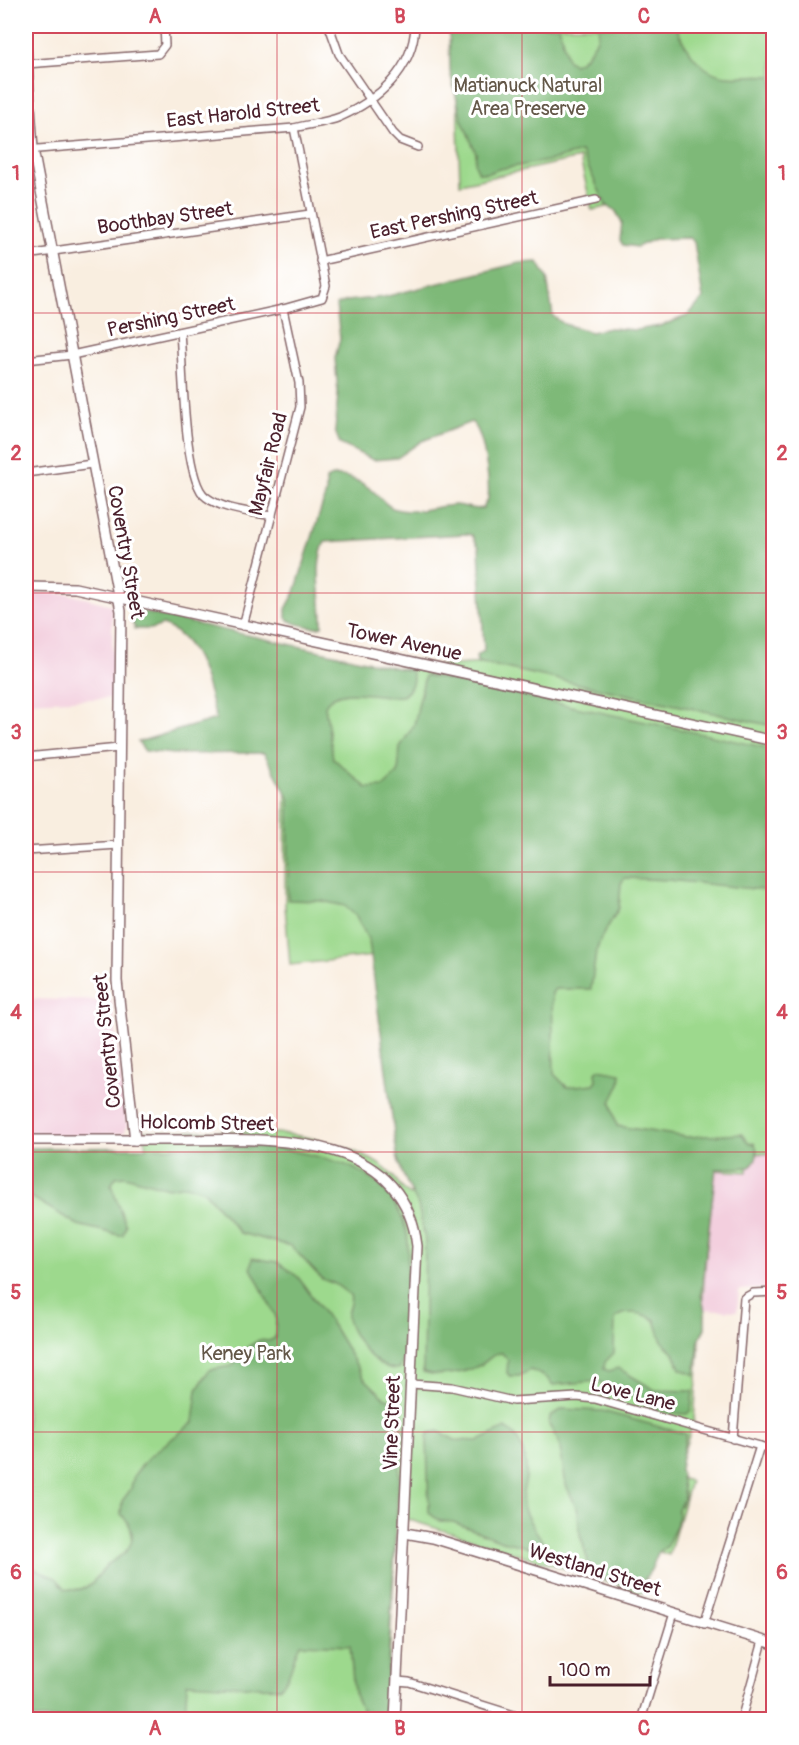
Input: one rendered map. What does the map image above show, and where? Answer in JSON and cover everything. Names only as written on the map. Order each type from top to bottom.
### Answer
[{"type":"street","points":[[26,64],[151,55],[163,50],[164,26]]},
{"type":"street","points":[[329,26],[333,44],[393,133],[400,141],[418,147]]},
{"type":"street","name":"East Harold Street","points":[[29,150],[294,128],[340,117],[369,99],[400,72],[411,52],[415,26]]},
{"type":"street","name":"Coventry Street","points":[[26,47],[29,150],[53,251],[121,619],[118,993],[135,1140]]},
{"type":"street","points":[[294,128],[320,261]]},
{"type":"street","name":"East Pershing Street","points":[[320,261],[596,200]]},
{"type":"street","name":"Boothbay Street","points":[[26,255],[310,214]]},
{"type":"street","name":"Pershing Street","points":[[26,360],[72,355],[283,309],[322,298],[326,286],[320,261]]},
{"type":"street","name":"Mayfair Road","points":[[243,626],[298,417],[301,396],[283,309]]},
{"type":"street","points":[[180,332],[190,463],[197,487],[202,495],[218,504],[272,516]]},
{"type":"street","points":[[26,473],[92,464]]},
{"type":"street","name":"Tower Avenue","points":[[26,587],[57,586],[118,597],[774,741]]},
{"type":"street","points":[[26,757],[119,748]]},
{"type":"street","points":[[26,851],[119,845]]},
{"type":"street","name":"Holcomb Street","points":[[26,1140],[267,1140],[319,1147],[350,1157]]},
{"type":"street","name":"Vine Street","points":[[350,1157],[376,1171],[394,1187],[409,1212],[415,1230],[416,1258],[405,1533],[395,1719]]},
{"type":"street","points":[[733,1438],[744,1298],[753,1293],[774,1292]]},
{"type":"street","name":"Love Lane","points":[[411,1384],[452,1387],[513,1401],[577,1397],[595,1399],[774,1450]]},
{"type":"street","points":[[704,1624],[760,1446]]},
{"type":"street","name":"Westland Street","points":[[405,1533],[433,1538],[774,1644]]},
{"type":"street","points":[[641,1719],[674,1613]]},
{"type":"street","points":[[741,1719],[763,1641]]},
{"type":"street","points":[[397,1681],[409,1682],[530,1719]]},
{"type":"shaded area","points":[[26,592],[68,594],[112,605],[113,698],[26,702]]},
{"type":"shaded area","points":[[26,999],[112,1001],[127,1126],[124,1133],[95,1136],[26,1136]]},
{"type":"shaded area","points":[[749,1153],[773,1154],[773,1288],[739,1290],[737,1311],[702,1309],[712,1170],[747,1171]]},
{"type":"green space","name":"Matianuck Natural Area Preserve","points":[[449,26],[559,26],[567,59],[574,64],[592,48],[599,31],[598,26],[676,26],[689,51],[709,70],[727,76],[773,77],[773,726],[477,662],[476,656],[484,651],[479,547],[472,535],[325,542],[321,551],[319,572],[322,626],[303,625],[286,618],[286,609],[295,592],[326,493],[326,479],[338,476],[351,478],[376,493],[391,507],[403,511],[455,505],[479,509],[483,508],[488,499],[483,446],[476,427],[471,422],[422,441],[397,458],[373,460],[340,444],[335,431],[338,393],[335,358],[340,339],[336,305],[347,301],[384,297],[519,263],[538,262],[547,278],[553,316],[564,324],[591,332],[610,328],[636,330],[660,326],[687,316],[703,299],[694,242],[690,238],[655,239],[637,247],[623,245],[620,240],[622,222],[615,210],[606,205],[581,152],[548,161],[479,173],[475,164],[476,153],[462,120],[450,72]]},
{"type":"green space","name":"Keney Park","points":[[455,26],[773,26],[773,1154],[749,1153],[747,1172],[712,1170],[694,1421],[675,1477],[690,1481],[669,1555],[654,1550],[643,1593],[397,1516],[386,1719],[26,1719],[26,1151],[146,1149],[144,1131],[286,1134],[340,1146],[370,1159],[386,1170],[411,1195],[382,955],[290,965],[285,906],[286,737],[281,701],[392,669],[516,661],[644,331],[726,313],[687,190],[592,210],[580,158],[460,184]]},
{"type":"green space","points":[[138,611],[411,671],[413,678],[411,685],[402,696],[349,693],[331,699],[325,706],[333,758],[367,788],[383,787],[398,773],[400,747],[414,725],[425,675],[773,749],[773,891],[625,878],[621,883],[619,908],[601,938],[596,952],[591,989],[555,989],[552,993],[554,1074],[567,1087],[594,1084],[597,1080],[596,1072],[599,1069],[621,1073],[620,1084],[611,1102],[617,1126],[687,1137],[742,1134],[748,1142],[755,1144],[757,1157],[750,1167],[716,1169],[701,1294],[705,1311],[705,1328],[699,1340],[695,1375],[680,1369],[674,1353],[662,1342],[655,1320],[635,1313],[624,1314],[615,1319],[614,1353],[605,1362],[604,1369],[609,1371],[618,1368],[655,1390],[693,1391],[691,1410],[687,1414],[669,1413],[646,1405],[631,1395],[614,1392],[598,1381],[552,1385],[547,1378],[531,1370],[519,1376],[510,1376],[507,1373],[508,1360],[502,1353],[461,1372],[438,1375],[423,1372],[425,1239],[418,1205],[402,1173],[397,1155],[369,941],[356,916],[345,906],[322,901],[288,900],[289,798],[264,753],[173,754],[145,751],[138,742],[216,719],[205,678],[193,652],[175,632],[163,625],[151,629],[135,629],[132,620]]},
{"type":"green space","points":[[273,1147],[326,1159],[359,1171],[374,1180],[397,1208],[406,1229],[408,1243],[405,1355],[400,1368],[392,1369],[384,1366],[359,1343],[347,1318],[350,1295],[335,1284],[322,1279],[291,1246],[240,1233],[204,1191],[186,1185],[168,1188],[125,1176],[116,1177],[111,1185],[126,1226],[123,1235],[78,1225],[26,1194],[26,1148]]},
{"type":"green space","points":[[252,1258],[277,1262],[298,1277],[333,1326],[364,1378],[385,1398],[400,1401],[403,1404],[386,1699],[387,1719],[358,1719],[362,1710],[354,1693],[350,1646],[301,1644],[284,1684],[279,1688],[187,1683],[185,1719],[26,1719],[26,1565],[56,1578],[66,1589],[74,1590],[91,1584],[107,1565],[126,1551],[132,1536],[128,1522],[121,1514],[122,1501],[131,1489],[134,1475],[149,1457],[193,1422],[197,1390],[209,1370],[232,1366],[249,1346],[259,1340],[269,1341],[275,1338],[276,1317],[251,1268]]},
{"type":"green space","points":[[563,1409],[602,1411],[686,1434],[680,1469],[684,1497],[678,1510],[677,1525],[666,1547],[658,1553],[651,1570],[638,1588],[592,1576],[579,1530],[578,1511],[566,1485],[559,1442],[549,1425],[550,1416]]},
{"type":"green space","points":[[505,1428],[511,1431],[522,1449],[526,1478],[522,1503],[544,1544],[537,1549],[502,1541],[453,1522],[440,1521],[429,1513],[427,1437],[429,1433],[438,1431],[455,1440],[479,1441]]}]
